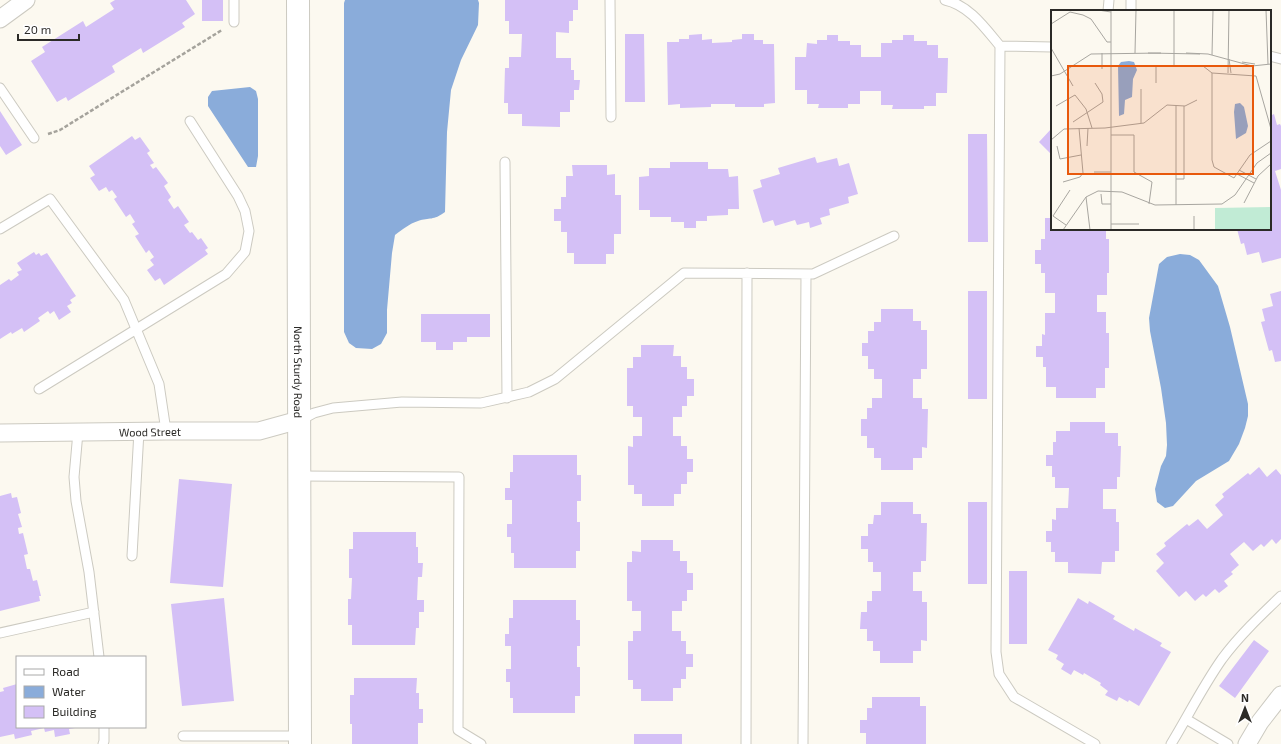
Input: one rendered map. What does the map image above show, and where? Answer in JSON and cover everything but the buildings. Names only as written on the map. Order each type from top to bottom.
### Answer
[{"type":"street","points":[[0,19],[26,0]]},
{"type":"street","name":"North Sturdy Road","points":[[298,0],[300,740]]},
{"type":"street","name":"Wood Street","points":[[0,433],[259,431],[299,420]]},
{"type":"street","points":[[1247,744],[1260,722],[1281,695]]},
{"type":"lane","points":[[234,0],[234,22]]},
{"type":"lane","points":[[610,0],[611,118]]},
{"type":"lane","points":[[945,0],[964,8],[976,18],[1000,46],[996,652],[999,674],[1014,697],[1095,744]]},
{"type":"lane","points":[[1000,46],[1051,47]]},
{"type":"lane","points":[[1271,56],[1281,59]]},
{"type":"lane","points":[[0,88],[34,138]]},
{"type":"lane","points":[[39,390],[226,274],[245,252],[249,231],[245,211],[238,196],[190,121]]},
{"type":"lane","points":[[506,162],[507,398]]},
{"type":"lane","points":[[0,229],[50,199],[124,300],[159,384],[166,431]]},
{"type":"lane","points":[[299,420],[314,413],[333,408],[402,402],[481,403],[529,392],[554,379],[684,273],[813,274],[894,236]]},
{"type":"lane","points":[[746,744],[747,273]]},
{"type":"lane","points":[[803,744],[806,274]]},
{"type":"lane","points":[[132,556],[139,431]]},
{"type":"lane","points":[[78,432],[74,477],[76,501],[90,572],[99,656]]},
{"type":"lane","points":[[300,476],[460,477],[458,730],[481,744]]},
{"type":"lane","points":[[1171,744],[1222,659],[1245,632],[1281,596]]},
{"type":"lane","points":[[0,633],[94,612]]},
{"type":"lane","points":[[1186,719],[1228,744]]},
{"type":"lane","points":[[102,744],[104,741],[104,728]]},
{"type":"lane","points":[[183,736],[300,740]]},
{"type":"path","points":[[34,138],[60,130],[234,22]]},
{"type":"water","points":[[345,0],[478,0],[479,3],[478,25],[461,60],[451,90],[447,132],[445,212],[434,218],[415,222],[395,235],[387,310],[387,333],[381,344],[372,349],[356,348],[349,343],[344,332]]},
{"type":"water","points":[[250,87],[256,91],[258,99],[258,156],[256,167],[248,167],[208,106],[208,97],[212,91]]},
{"type":"water","points":[[1180,254],[1190,255],[1199,260],[1218,286],[1230,327],[1248,404],[1248,416],[1239,444],[1229,461],[1196,481],[1173,506],[1165,508],[1157,502],[1155,489],[1161,466],[1166,456],[1167,445],[1166,423],[1149,318],[1159,264],[1167,257]]}]
